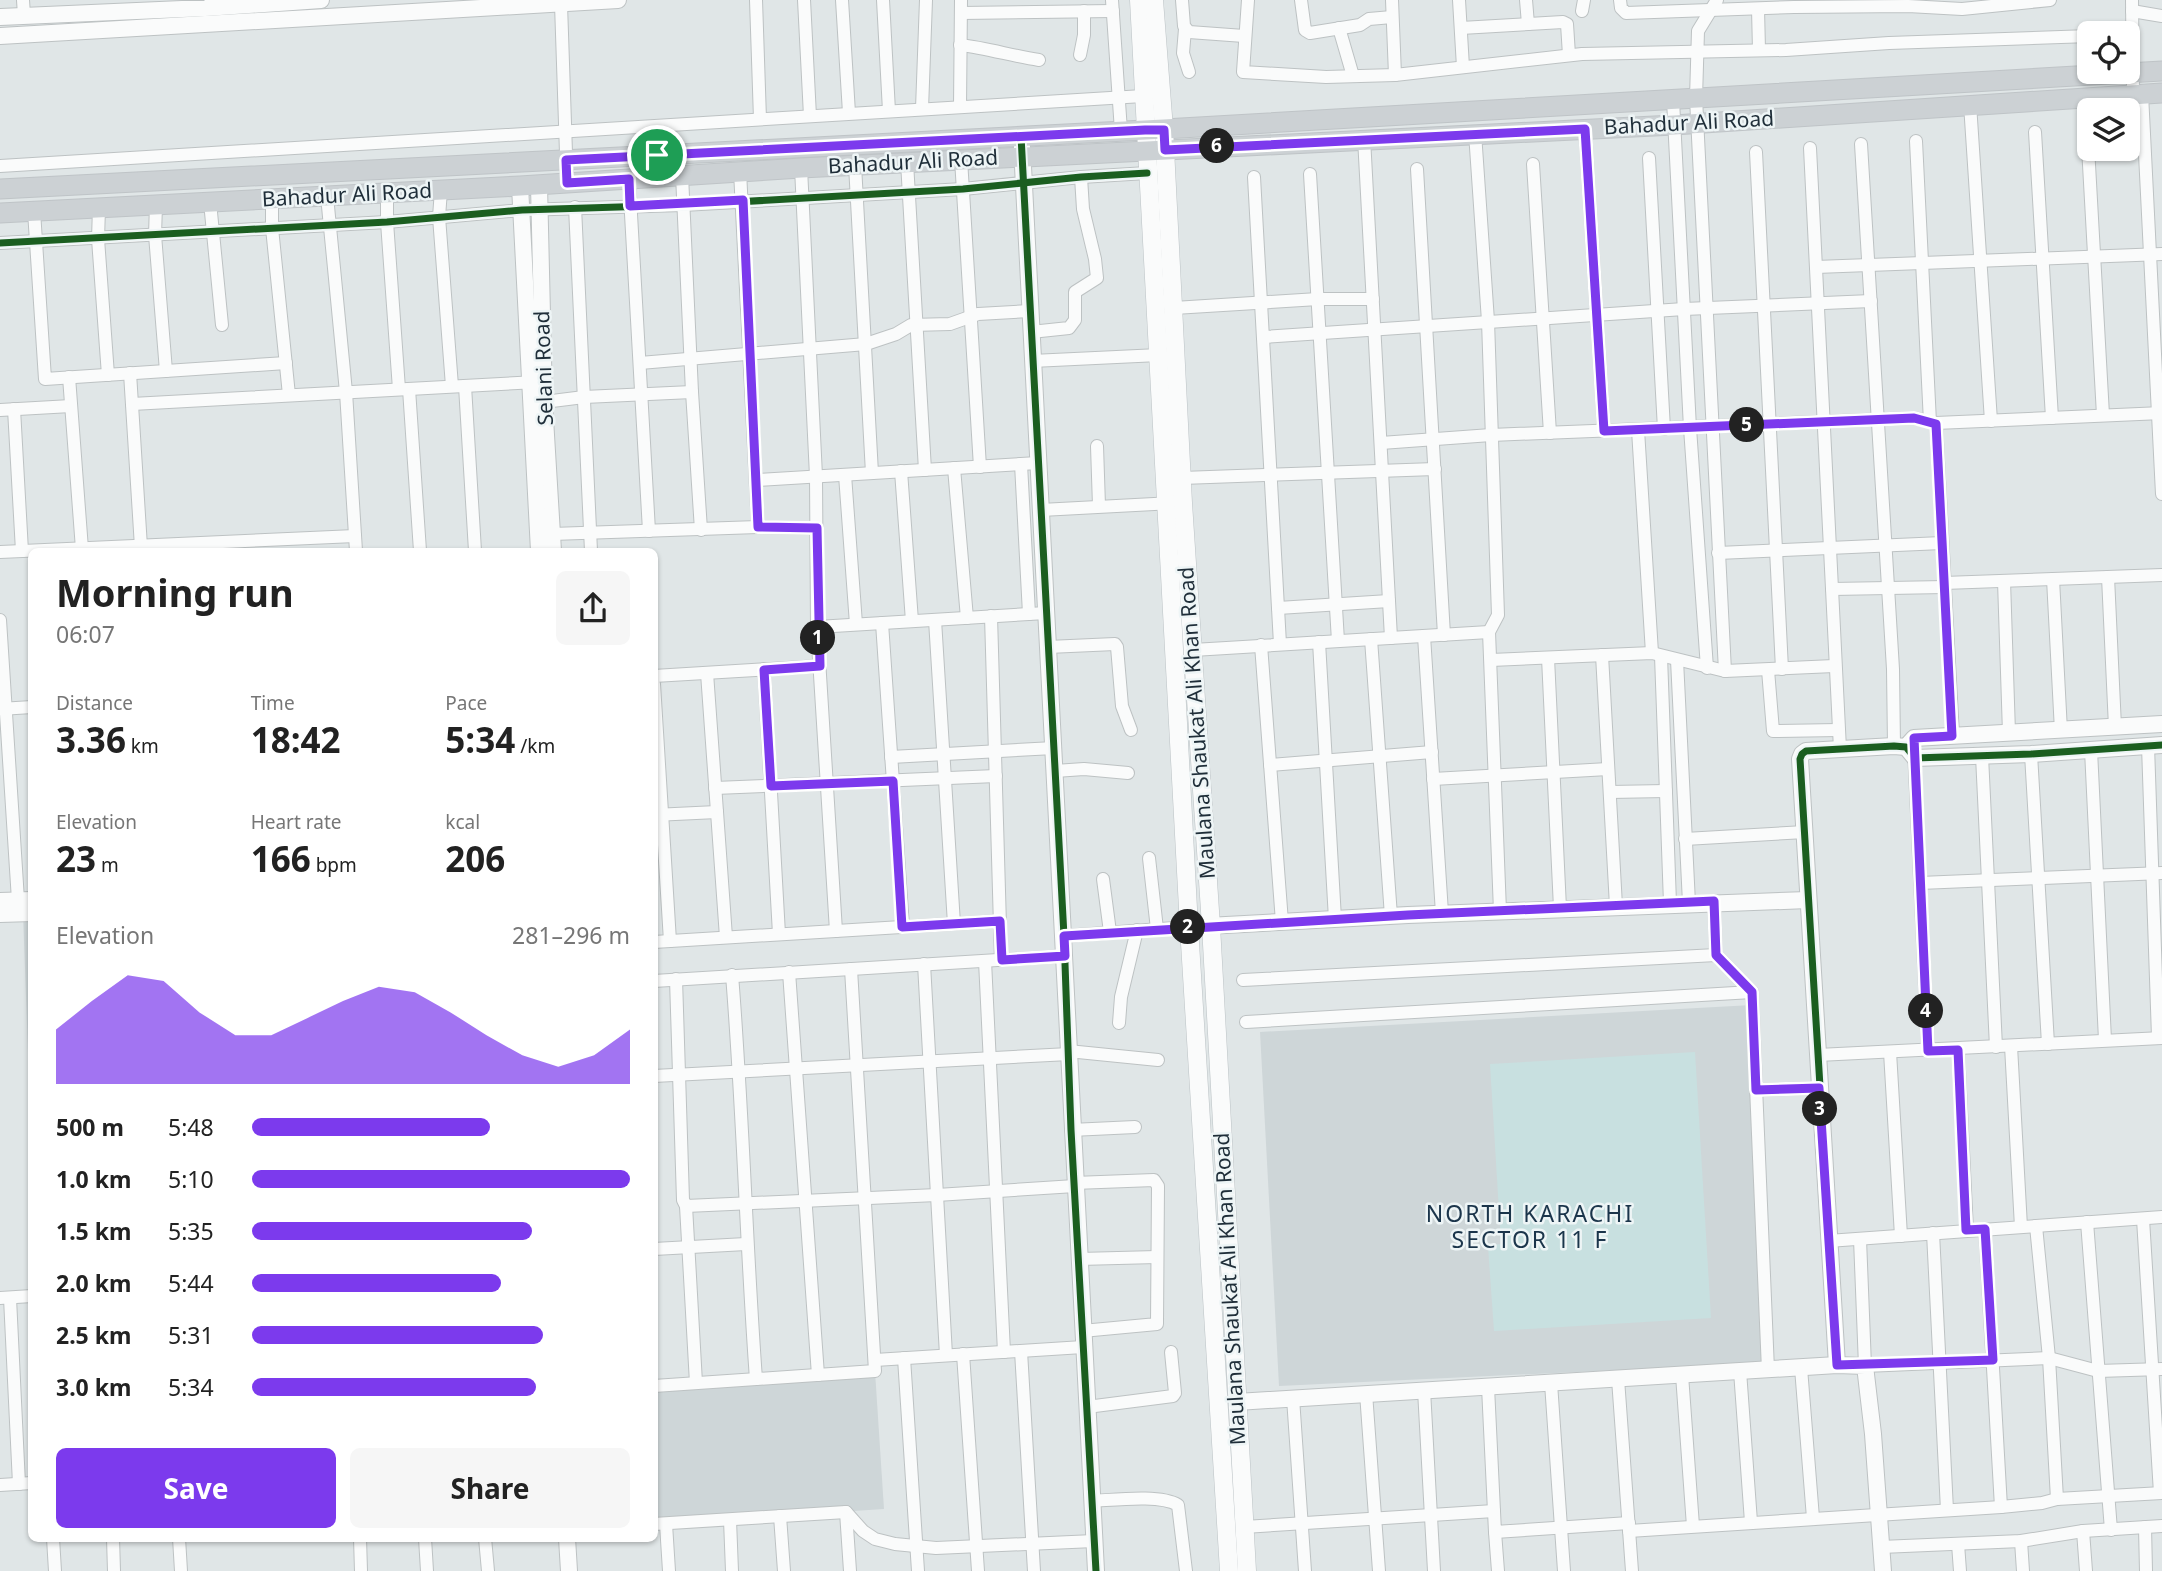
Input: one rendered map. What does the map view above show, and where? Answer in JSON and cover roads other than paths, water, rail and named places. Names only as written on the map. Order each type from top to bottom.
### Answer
[{"type":"main road","name":"Maulana Shaukat Ali Khan Road","points":[[1139,0],[1143,96],[1154,130]]},
{"type":"main road","name":"Maulana Shaukat Ali Khan Road","points":[[1154,0],[1155,150],[1174,308],[1182,478],[1175,503],[1189,927],[1229,1571]]},
{"type":"main road","name":"Bahadur Ali Road","points":[[2140,72],[2162,71]]},
{"type":"main road","name":"Bahadur Ali Road","points":[[0,189],[1154,130],[2077,75]]},
{"type":"main road","name":"Bahadur Ali Road","points":[[0,213],[961,159],[1674,125],[2146,94]]},
{"type":"main road","name":"Maulana Shaukat Ali Khan Road","points":[[1155,150],[1147,173],[1158,355],[1192,650],[1211,926],[1247,1571]]},
{"type":"street","points":[[0,36],[271,2],[321,0]]},
{"type":"street","points":[[0,16],[24,8],[84,6],[142,5],[205,10],[618,0]]},
{"type":"street","points":[[756,0],[760,119]]},
{"type":"street","points":[[804,0],[810,116]]},
{"type":"street","points":[[842,0],[849,113]]},
{"type":"street","points":[[883,0],[889,111]]},
{"type":"street","points":[[922,109],[926,0]]},
{"type":"street","points":[[1182,0],[1185,29],[1183,53],[1189,72]]},
{"type":"street","points":[[1248,0],[1242,69],[1245,73],[1395,75],[1625,51],[1697,52],[2077,36]]},
{"type":"street","points":[[1301,0],[1308,32],[1360,25],[1370,19],[1392,17]]},
{"type":"street","points":[[1392,0],[1395,75]]},
{"type":"street","points":[[1459,0],[1463,67]]},
{"type":"street","points":[[1526,0],[1528,24]]},
{"type":"street","points":[[1620,0],[1621,8],[1626,13],[2050,0]]},
{"type":"street","points":[[1717,0],[1698,31],[1696,98],[1725,671]]},
{"type":"street","points":[[561,2],[567,183]]},
{"type":"street","points":[[960,107],[961,6],[1084,11],[1113,6],[1121,131]]},
{"type":"street","points":[[2132,6],[2162,16]]},
{"type":"street","points":[[1758,9],[1759,50]]},
{"type":"street","points":[[1080,55],[1084,35],[1084,11]]},
{"type":"street","points":[[1461,28],[1565,23],[1569,55]]},
{"type":"street","points":[[1339,28],[1353,76]]},
{"type":"street","points":[[1185,29],[1189,32],[1244,36]]},
{"type":"street","points":[[960,45],[1039,60]]},
{"type":"street","points":[[2146,94],[2156,254],[2162,494]]},
{"type":"street","points":[[0,166],[1143,96]]},
{"type":"street","points":[[1673,100],[1690,428],[1707,668]]},
{"type":"street","points":[[1970,104],[1992,421]]},
{"type":"street","points":[[1585,129],[1604,431]]},
{"type":"street","points":[[2035,132],[2052,418]]},
{"type":"street","points":[[1475,133],[1488,321],[1498,615],[1489,632],[1500,911]]},
{"type":"street","points":[[1021,136],[1096,1571]]},
{"type":"street","points":[[1364,138],[1391,638]]},
{"type":"street","points":[[1916,141],[1952,736]]},
{"type":"street","points":[[1861,144],[1888,588],[1920,883],[1928,1051]]},
{"type":"street","points":[[1810,148],[1840,749]]},
{"type":"street","points":[[1756,152],[1782,669]]},
{"type":"street","points":[[1649,158],[1664,429]]},
{"type":"street","points":[[961,159],[980,467]]},
{"type":"street","points":[[2089,161],[2103,415]]},
{"type":"street","points":[[907,162],[925,470]]},
{"type":"street","points":[[1534,163],[1550,433]]},
{"type":"street","points":[[855,165],[873,473]]},
{"type":"street","points":[[801,168],[816,476],[817,627],[836,931]]},
{"type":"street","points":[[1417,169],[1444,635]]},
{"type":"street","points":[[740,171],[758,527]]},
{"type":"street","points":[[0,243],[387,222],[539,209],[683,205],[963,189],[1147,173]]},
{"type":"street","points":[[1310,174],[1338,641]]},
{"type":"street","points":[[682,175],[701,530]]},
{"type":"street","points":[[1031,332],[1069,328],[1074,320],[1075,292],[1097,278],[1083,209],[1082,177]]},
{"type":"street","points":[[1254,177],[1280,644]]},
{"type":"street","points":[[629,179],[649,531]]},
{"type":"street","name":"Selani Road","points":[[529,185],[539,209],[539,548]]},
{"type":"street","name":"Selani Road","points":[[529,185],[522,210],[538,382],[544,402],[553,548]]},
{"type":"street","points":[[441,190],[439,217],[475,548]]},
{"type":"street","points":[[387,193],[387,222],[419,548]]},
{"type":"street","points":[[327,196],[346,392],[356,548]]},
{"type":"street","points":[[272,199],[272,228],[289,396]]},
{"type":"street","points":[[210,202],[222,325]]},
{"type":"street","points":[[156,205],[155,235],[166,371]]},
{"type":"street","points":[[575,207],[591,548]]},
{"type":"street","points":[[99,208],[98,239],[108,375]]},
{"type":"street","points":[[34,211],[45,379],[286,363]]},
{"type":"street","points":[[1816,267],[2156,254]]},
{"type":"street","points":[[1174,308],[1318,299],[1373,299]]},
{"type":"street","points":[[1263,337],[1684,309],[1871,301]]},
{"type":"street","points":[[640,363],[866,344],[916,324],[950,324],[970,316],[1029,312]]},
{"type":"street","points":[[1032,360],[1158,355]]},
{"type":"street","points":[[130,373],[141,547]]},
{"type":"street","points":[[69,377],[82,548]]},
{"type":"street","points":[[132,404],[538,382]]},
{"type":"street","points":[[544,402],[584,397],[692,392]]},
{"type":"street","points":[[0,410],[71,406]]},
{"type":"street","points":[[14,409],[22,551]]},
{"type":"street","points":[[1381,443],[1491,435],[1914,418],[1933,423],[2160,413]]},
{"type":"street","points":[[1638,430],[1666,791],[1670,904]]},
{"type":"street","points":[[1097,446],[1099,506]]},
{"type":"street","points":[[757,480],[1038,463]]},
{"type":"street","points":[[1021,464],[1029,614]]},
{"type":"street","points":[[954,468],[967,618]]},
{"type":"street","points":[[1182,478],[1435,469]]},
{"type":"street","points":[[901,471],[912,621]]},
{"type":"street","points":[[845,475],[856,624]]},
{"type":"street","points":[[1041,510],[1175,503]]},
{"type":"street","points":[[552,534],[758,527],[817,528]]},
{"type":"street","points":[[131,548],[235,547],[355,536]]},
{"type":"street","points":[[1718,553],[1942,543]]},
{"type":"street","points":[[0,552],[28,551]]},
{"type":"street","points":[[1832,589],[2162,575]]},
{"type":"street","points":[[2108,577],[2115,727]]},
{"type":"street","points":[[2053,579],[2061,731]]},
{"type":"street","points":[[2004,581],[2009,733]]},
{"type":"street","points":[[1278,608],[1389,601]]},
{"type":"street","points":[[817,627],[1046,613]]},
{"type":"street","points":[[991,616],[1002,960]]},
{"type":"street","points":[[0,620],[3,709],[25,900],[0,901]]},
{"type":"street","points":[[935,620],[954,924]]},
{"type":"street","points":[[882,623],[902,927]]},
{"type":"street","points":[[1192,650],[1489,632]]},
{"type":"street","points":[[1424,636],[1442,913]]},
{"type":"street","points":[[1371,639],[1391,916]]},
{"type":"street","points":[[1319,642],[1335,919]]},
{"type":"street","points":[[1048,647],[1115,643],[1122,706],[1131,730]]},
{"type":"street","points":[[1261,645],[1282,922]]},
{"type":"street","points":[[1602,655],[1616,906]]},
{"type":"street","points":[[1491,660],[1656,655],[1725,671],[1834,666]]},
{"type":"street","points":[[1548,658],[1560,908]]},
{"type":"street","points":[[1676,660],[1689,902]]},
{"type":"street","points":[[658,676],[820,666]]},
{"type":"street","points":[[764,670],[779,934]]},
{"type":"street","points":[[1768,670],[1773,731],[1838,730]]},
{"type":"street","points":[[707,673],[726,937]]},
{"type":"street","points":[[3,709],[28,707]]},
{"type":"street","points":[[1907,747],[1952,736],[2162,724]]},
{"type":"street","points":[[1818,1055],[1958,1050],[2160,1037],[2155,746],[1982,756],[1907,747],[1840,749],[1807,751],[1800,759],[1828,1241],[1837,1365]]},
{"type":"street","points":[[891,757],[1054,748]]},
{"type":"street","points":[[2091,750],[2105,1040]]},
{"type":"street","points":[[1270,765],[1432,752]]},
{"type":"street","points":[[2031,754],[2048,1044]]},
{"type":"street","points":[[1982,756],[1996,1047]]},
{"type":"street","points":[[1055,771],[1084,769],[1128,773]]},
{"type":"street","points":[[1433,779],[1608,769]]},
{"type":"street","points":[[715,788],[996,776]]},
{"type":"street","points":[[1609,792],[1666,791]]},
{"type":"street","points":[[670,941],[658,815],[717,812]]},
{"type":"street","points":[[1685,839],[1805,832]]},
{"type":"street","points":[[1149,858],[1157,929]]},
{"type":"street","points":[[1920,883],[2157,873]]},
{"type":"street","points":[[1104,880],[1110,932]]},
{"type":"street","points":[[1064,936],[1442,913],[1714,901],[1808,900]]},
{"type":"street","points":[[1714,901],[1716,955],[1752,992],[1768,1370]]},
{"type":"street","points":[[0,914],[28,913]]},
{"type":"street","points":[[658,942],[1000,921]]},
{"type":"street","points":[[1119,1023],[1121,997],[1138,930]]},
{"type":"street","points":[[1244,980],[1716,955]]},
{"type":"street","points":[[658,981],[1065,956]]},
{"type":"street","points":[[985,961],[1004,1352]]},
{"type":"street","points":[[924,964],[946,1355]]},
{"type":"street","points":[[658,1386],[875,1371],[851,969]]},
{"type":"street","points":[[789,972],[818,1375]]},
{"type":"street","points":[[732,975],[740,1071],[746,1244],[756,1379]]},
{"type":"street","points":[[676,979],[683,1200],[686,1206],[696,1383]]},
{"type":"street","points":[[1246,1021],[1752,992]]},
{"type":"street","points":[[2011,1046],[2021,1227]]},
{"type":"street","points":[[1958,1050],[1966,1230]]},
{"type":"street","points":[[658,1076],[1069,1052],[1158,1060]]},
{"type":"street","points":[[1890,1052],[1901,1236]]},
{"type":"street","points":[[1756,1090],[1819,1088]]},
{"type":"street","points":[[1071,1130],[1135,1128]]},
{"type":"street","points":[[686,1206],[996,1192],[1156,1181],[1155,1325],[1021,1351],[875,1360]]},
{"type":"street","points":[[1828,1241],[2162,1217]]},
{"type":"street","points":[[1495,1532],[1693,1526],[2001,1507],[2057,1499],[2161,1493],[2157,1369],[2143,1219]]},
{"type":"street","points":[[2087,1223],[2111,1530]]},
{"type":"street","points":[[2036,1226],[2049,1358],[2057,1499]]},
{"type":"street","points":[[1985,1229],[2001,1507]]},
{"type":"street","points":[[1933,1233],[1947,1510]]},
{"type":"street","points":[[1860,1239],[1865,1366],[1883,1571]]},
{"type":"street","points":[[658,1249],[746,1244]]},
{"type":"street","points":[[1079,1259],[1157,1257]]},
{"type":"street","points":[[0,1485],[25,1483],[5,1298],[28,1296]]},
{"type":"street","points":[[1021,1351],[1034,1571]]},
{"type":"street","points":[[1087,1406],[1173,1396],[1175,1393],[1171,1352]]},
{"type":"street","points":[[963,1354],[978,1571]]},
{"type":"street","points":[[904,1358],[918,1571]]},
{"type":"street","points":[[1237,1402],[1837,1365],[2049,1358],[2098,1371],[2157,1369]]},
{"type":"street","points":[[1801,1368],[1813,1518]]},
{"type":"street","points":[[1740,1371],[1751,1522]]},
{"type":"street","points":[[1682,1375],[1693,1526]]},
{"type":"street","points":[[1618,1379],[1632,1571]]},
{"type":"street","points":[[1551,1383],[1564,1571]]},
{"type":"street","points":[[1488,1387],[1498,1571]]},
{"type":"street","points":[[1424,1390],[1434,1571]]},
{"type":"street","points":[[1366,1393],[1379,1571]]},
{"type":"street","points":[[1293,1398],[1305,1571]]},
{"type":"street","points":[[1092,1501],[1153,1500],[1170,1501],[1178,1505],[1186,1571]]},
{"type":"street","points":[[1244,1527],[1494,1511]]},
{"type":"street","points":[[846,1512],[863,1531],[875,1539],[916,1546],[936,1548],[1094,1541]]},
{"type":"street","points":[[669,1571],[660,1524],[846,1512]]},
{"type":"street","points":[[846,1512],[850,1571]]},
{"type":"street","points":[[780,1516],[784,1571]]},
{"type":"street","points":[[730,1520],[732,1571]]},
{"type":"street","points":[[1881,1547],[2021,1541],[2083,1531],[2162,1526]]},
{"type":"street","points":[[2145,1527],[2147,1571]]},
{"type":"street","points":[[2083,1531],[2086,1571]]},
{"type":"street","points":[[2021,1541],[2023,1571]]},
{"type":"street","points":[[53,1542],[55,1571]]},
{"type":"street","points":[[113,1542],[114,1571]]},
{"type":"street","points":[[179,1542],[181,1571]]},
{"type":"street","points":[[360,1542],[361,1571]]},
{"type":"street","points":[[425,1542],[427,1571]]},
{"type":"street","points":[[485,1542],[488,1571]]},
{"type":"street","points":[[567,1542],[569,1571]]},
{"type":"street","points":[[1958,1544],[1960,1571]]},
{"type":"district","name":"NORTH KARACHI SECTOR 11 F","points":[[1530,1227]]}]
